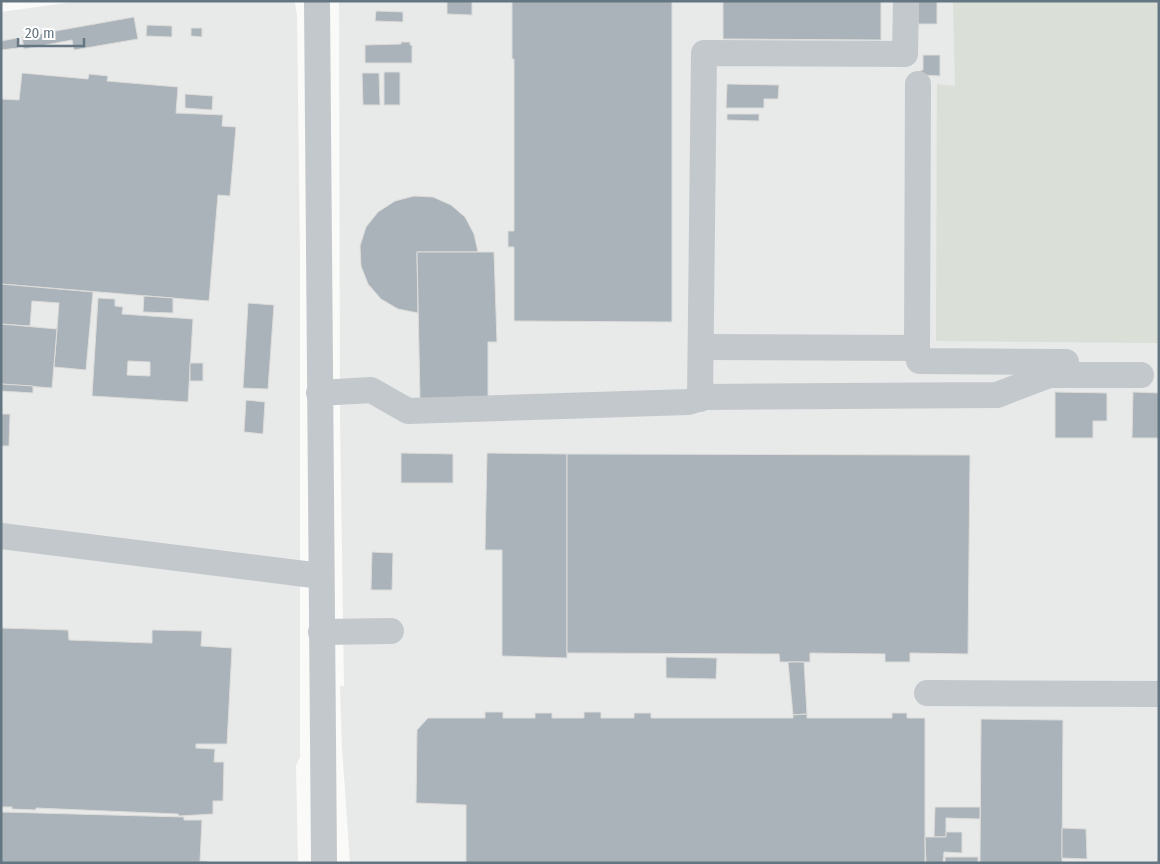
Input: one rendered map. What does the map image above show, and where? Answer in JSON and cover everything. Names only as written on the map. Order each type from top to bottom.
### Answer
[{"type":"street","points":[[317,1],[320,576],[324,863]]},
{"type":"street","points":[[700,399],[704,53],[905,54],[906,1]]},
{"type":"street","points":[[320,393],[371,390],[408,411],[688,402],[715,397],[997,395],[1050,375],[1140,369],[919,361],[917,348],[918,84]]},
{"type":"street","points":[[701,347],[917,348]]},
{"type":"street","points":[[1,536],[320,576]]},
{"type":"street","points":[[321,632],[391,631]]},
{"type":"street","points":[[927,693],[1159,694]]},
{"type":"shaded area","points":[[79,1],[293,1],[295,3],[297,15],[300,258],[300,757],[296,766],[298,863],[1,863],[1,12]]},
{"type":"shaded area","points":[[339,1],[1159,1],[1159,863],[350,863],[340,686],[344,686],[340,415]]},
{"type":"shaded area","points":[[953,1],[1159,1],[1159,343],[936,341],[937,84],[955,86]]},
{"type":"building","points":[[447,1],[472,1],[472,15],[447,14]]},
{"type":"building","points":[[512,1],[672,1],[672,322],[514,321],[514,247],[508,247],[508,231],[514,231]]},
{"type":"building","points":[[723,1],[881,1],[881,40],[723,39]]},
{"type":"building","points":[[918,1],[937,1],[937,24],[918,24]]},
{"type":"building","points":[[376,11],[403,12],[403,22],[375,21]]},
{"type":"building","points":[[134,17],[138,39],[74,50],[72,40],[24,49],[22,37]]},
{"type":"building","points":[[147,25],[172,26],[172,37],[146,36]]},
{"type":"building","points":[[191,28],[202,28],[202,37],[191,36]]},
{"type":"building","points":[[17,38],[18,48],[1,50],[1,41]]},
{"type":"building","points":[[401,42],[410,42],[410,45],[412,45],[412,63],[365,63],[365,45],[401,44]]},
{"type":"building","points":[[923,55],[940,55],[940,76],[920,75],[921,70],[923,70]]},
{"type":"building","points":[[384,72],[400,72],[400,105],[384,105]]},
{"type":"building","points":[[22,73],[88,79],[89,74],[108,76],[107,81],[178,87],[176,113],[223,115],[222,126],[236,127],[230,196],[218,195],[209,301],[1,284],[1,99],[19,100]]},
{"type":"building","points":[[362,73],[379,73],[380,105],[363,105]]},
{"type":"building","points":[[727,84],[779,85],[778,99],[764,99],[764,108],[726,108]]},
{"type":"building","points":[[185,94],[213,96],[212,110],[185,108]]},
{"type":"building","points":[[727,114],[759,114],[759,121],[727,120]]},
{"type":"building","points":[[414,196],[433,197],[451,205],[465,217],[474,234],[478,252],[417,252],[418,313],[398,309],[381,299],[368,284],[361,266],[360,246],[366,227],[378,212],[395,201]]},
{"type":"building","points":[[417,252],[494,252],[497,342],[488,342],[488,398],[420,399]]},
{"type":"building","points":[[1,284],[93,292],[86,370],[54,367],[59,303],[32,301],[30,326],[1,324]]},
{"type":"building","points":[[144,296],[173,298],[173,313],[143,312]]},
{"type":"building","points":[[98,298],[115,299],[115,306],[123,307],[122,314],[193,319],[188,402],[92,396]],"holes":[[[128,361],[150,362],[150,376],[127,375]]]},
{"type":"building","points":[[248,303],[274,305],[268,389],[243,388]]},
{"type":"building","points":[[1,324],[57,329],[52,388],[1,384]]},
{"type":"building","points":[[190,363],[203,363],[203,381],[190,381]]},
{"type":"building","points":[[1,384],[33,386],[33,393],[1,391]]},
{"type":"building","points":[[1055,392],[1107,393],[1107,421],[1093,421],[1093,438],[1055,438]]},
{"type":"building","points":[[1133,392],[1159,393],[1159,438],[1132,438]]},
{"type":"building","points":[[246,400],[265,402],[263,434],[244,432]]},
{"type":"building","points":[[1,414],[10,414],[9,446],[1,446]]},
{"type":"building","points":[[401,453],[453,454],[453,483],[401,483]]},
{"type":"building","points":[[487,453],[567,454],[567,658],[502,656],[502,550],[485,550]]},
{"type":"building","points":[[567,454],[970,455],[968,654],[910,653],[910,662],[885,662],[885,654],[810,653],[810,662],[780,662],[779,654],[567,653]]},
{"type":"building","points":[[372,552],[393,553],[392,590],[371,590]]},
{"type":"building","points":[[1,628],[68,630],[69,640],[152,643],[152,630],[202,631],[201,646],[232,648],[227,744],[196,744],[196,748],[215,749],[214,762],[224,762],[223,801],[213,801],[213,814],[179,816],[178,814],[36,808],[36,810],[1,807]]},
{"type":"building","points":[[666,657],[717,658],[716,679],[666,678]]},
{"type":"building","points":[[788,662],[804,662],[807,714],[793,715]]},
{"type":"building","points":[[485,712],[503,712],[503,718],[535,718],[535,713],[552,713],[552,718],[584,718],[584,712],[601,712],[601,718],[634,718],[634,713],[651,713],[651,718],[793,718],[793,715],[807,714],[807,718],[892,718],[892,713],[907,713],[907,718],[925,718],[925,863],[466,863],[466,805],[416,803],[417,730],[428,718],[485,718]]},
{"type":"building","points":[[981,719],[1063,720],[1062,863],[980,863]]},
{"type":"building","points":[[935,807],[980,807],[980,819],[946,818],[946,837],[934,837]]},
{"type":"building","points":[[1,812],[184,817],[184,820],[202,820],[200,861],[207,861],[207,863],[1,863]]},
{"type":"building","points":[[1062,828],[1086,829],[1087,859],[1062,858]]},
{"type":"building","points":[[946,832],[962,832],[962,853],[944,852],[943,863],[926,863],[925,837],[946,837]]},
{"type":"building","points":[[945,857],[978,857],[978,863],[945,863]]}]
